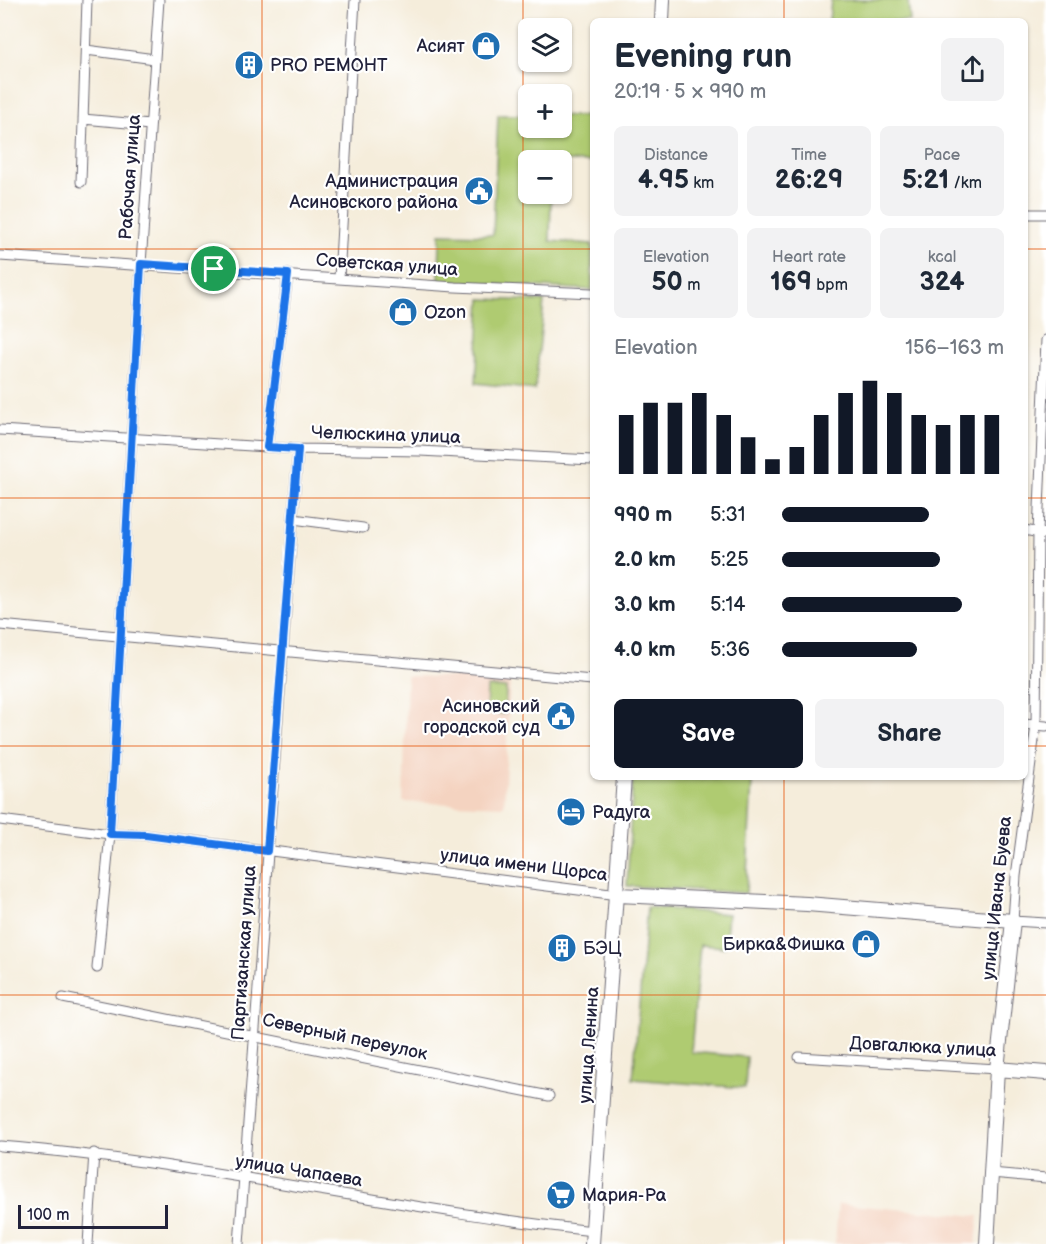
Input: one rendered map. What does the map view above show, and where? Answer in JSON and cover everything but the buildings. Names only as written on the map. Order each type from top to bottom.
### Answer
[{"type":"street","points":[[81,182],[87,0]]},
{"type":"street","name":"Рабочая улица","points":[[97,968],[110,834],[141,264],[159,0]]},
{"type":"street","points":[[339,278],[355,0]]},
{"type":"street","points":[[662,18],[663,0]]},
{"type":"street","points":[[86,50],[155,59]]},
{"type":"street","points":[[83,119],[150,125]]},
{"type":"street","points":[[1028,214],[1046,214]]},
{"type":"street","name":"Советская улица","points":[[0,256],[455,287],[590,293]]},
{"type":"street","points":[[267,447],[288,274]]},
{"type":"street","name":"улица Ивана Буева","points":[[987,1244],[997,1069],[1016,876],[1041,726],[1046,340]]},
{"type":"street","name":"Челюскина улица","points":[[0,430],[298,449],[420,451],[590,460]]},
{"type":"street","name":"Партизанская улица","points":[[239,1244],[298,449]]},
{"type":"street","points":[[293,519],[363,528]]},
{"type":"street","points":[[0,625],[590,680]]},
{"type":"street","name":"улица Ленина","points":[[593,1238],[618,895],[624,780]]},
{"type":"street","name":"улица имени Щорса","points":[[0,820],[110,834],[146,835],[618,895],[807,904],[1046,923]]},
{"type":"street","name":"Северный переулок","points":[[63,998],[549,1096]]},
{"type":"street","name":"Довгалюка улица","points":[[799,1057],[1046,1072]]},
{"type":"street","name":"улица Чапаева","points":[[0,1146],[94,1153],[593,1238]]},
{"type":"street","points":[[88,1244],[94,1153]]},
{"type":"street","points":[[991,1173],[1046,1178]]},
{"type":"shaded area","points":[[407,676],[510,679],[504,806],[403,802]]},
{"type":"shaded area","points":[[838,1204],[979,1216],[976,1244],[835,1244]]},
{"type":"green space","points":[[831,0],[908,0],[910,18],[829,18]]},
{"type":"green space","points":[[498,115],[518,115],[518,138],[572,138],[572,116],[590,116],[590,162],[572,161],[572,150],[518,150],[518,204],[551,204],[550,241],[590,244],[590,290],[439,281],[440,234],[493,235]]},
{"type":"green space","points":[[481,299],[544,301],[535,390],[476,383]]},
{"type":"green space","points":[[487,687],[506,688],[505,714],[486,713]]},
{"type":"green space","points":[[633,780],[752,780],[746,893],[627,886]]},
{"type":"green space","points":[[647,907],[728,914],[725,947],[700,945],[691,1052],[747,1057],[745,1088],[633,1079]]},
{"type":"place","name":"Асият","points":[[486,46]]},
{"type":"place","name":"PRO РЕМОНТ","points":[[249,65]]},
{"type":"place","name":"Администрация Асиновского района","points":[[479,191]]},
{"type":"place","name":"Ozon","points":[[403,312]]},
{"type":"place","name":"Асиновский городской суд","points":[[561,716]]},
{"type":"place","name":"Радуга","points":[[571,812]]},
{"type":"place","name":"Бирка&Фишка","points":[[866,944]]},
{"type":"place","name":"БЭЦ","points":[[562,948]]},
{"type":"place","name":"Мария-Ра","points":[[561,1195]]},
{"type":"route","points":[[141,264],[214,269],[288,274],[267,447],[298,449],[267,851],[146,835],[110,834],[141,264]]}]
